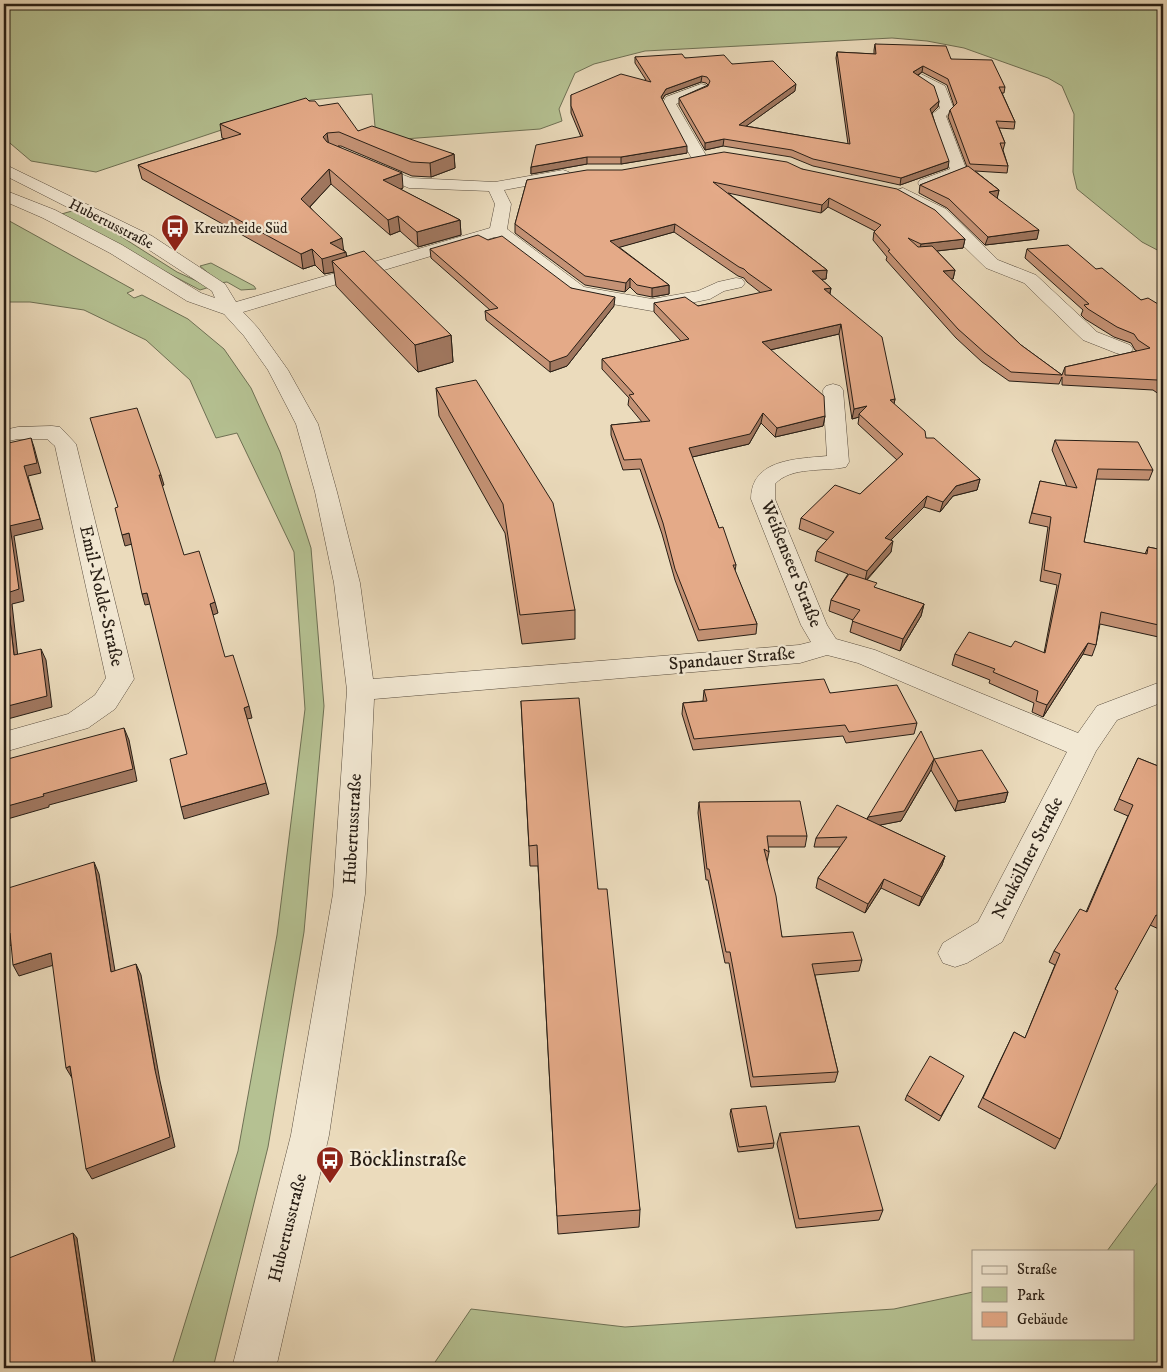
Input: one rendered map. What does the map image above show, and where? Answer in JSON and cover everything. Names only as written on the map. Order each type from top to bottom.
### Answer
[{"type":"street","points":[[921,78],[940,90],[947,109],[938,115],[959,171],[896,191],[940,213],[992,264],[1030,279],[1090,336],[1123,348]]},
{"type":"street","points":[[682,160],[707,155],[669,104],[671,100],[701,88]]},
{"type":"street","points":[[352,158],[409,183],[495,187],[578,173]]},
{"type":"street","name":"Hubertusstraße","points":[[4,169],[146,240],[219,288],[231,310],[251,332],[278,370],[306,424],[326,492],[347,583],[361,690],[349,894],[310,1134],[254,1368]]},
{"type":"street","points":[[495,187],[503,204],[498,231]]},
{"type":"street","points":[[5,198],[39,188]]},
{"type":"street","name":"Hubertusstraße","points":[[5,198],[49,214],[116,250],[194,297],[231,310]]},
{"type":"street","points":[[498,231],[578,292],[652,305],[702,295],[718,287],[736,283]]},
{"type":"street","points":[[231,310],[498,231]]},
{"type":"street","name":"Weißenseer Straße","points":[[827,646],[814,625],[763,499],[763,485],[772,472],[792,467],[838,462],[832,390]]},
{"type":"street","name":"Emil-Nolde-Straße","points":[[4,436],[18,433],[52,432],[65,444],[120,679],[105,702],[78,721],[4,742]]},
{"type":"street","points":[[827,646],[866,656],[1084,747]]},
{"type":"street","name":"Spandauer Straße","points":[[361,690],[800,654],[827,646]]},
{"type":"street","name":"Neuköllner Straße","points":[[956,953],[990,932],[1084,747],[1107,713],[1163,691]]},
{"type":"green space","points":[[4,4],[1163,4],[1163,253],[1142,242],[1077,189],[1073,172],[1074,114],[1062,86],[1048,78],[964,48],[927,41],[892,38],[645,51],[594,64],[575,73],[559,109],[562,121],[540,129],[404,139],[376,137],[372,94],[311,100],[96,172],[31,161],[4,138]]},
{"type":"green space","points":[[72,211],[114,232],[177,272],[210,287],[200,290],[58,215]]},
{"type":"green space","points":[[4,218],[134,290],[127,293],[134,298],[142,295],[188,319],[224,349],[251,388],[280,452],[311,548],[324,706],[304,932],[268,1147],[213,1368],[171,1368],[238,1151],[277,935],[305,709],[294,552],[237,433],[216,438],[190,380],[146,340],[84,310],[30,302],[4,302]]},
{"type":"green space","points":[[211,263],[254,286],[256,289],[241,290],[227,282],[220,283],[200,266]]},
{"type":"green space","points":[[1163,1175],[1163,1368],[431,1368],[471,1309],[625,1327],[894,1309],[972,1292],[972,1340],[1134,1340],[1134,1250],[1108,1250]]},
{"type":"building","points":[[875,44],[946,46],[951,59],[992,60],[1005,87],[999,87],[1015,122],[996,121],[1005,143],[1000,143],[1008,166],[970,164],[950,110],[957,103],[948,79],[923,66],[913,72],[934,86],[939,101],[930,109],[949,161],[901,178],[813,159],[792,150],[724,139],[705,143],[679,98],[708,86],[710,81],[707,77],[702,76],[666,89],[661,97],[687,146],[621,157],[587,157],[531,167],[536,145],[583,136],[571,106],[571,95],[621,74],[651,82],[635,57],[682,54],[685,58],[724,55],[732,64],[773,61],[796,84],[739,125],[850,144],[837,52],[876,54]]},
{"type":"building","points":[[306,98],[309,101],[315,101],[319,106],[338,103],[358,131],[372,126],[454,154],[430,163],[411,162],[339,132],[327,133],[323,137],[327,142],[402,173],[383,180],[460,220],[417,232],[398,216],[388,220],[329,169],[301,199],[342,238],[330,243],[346,252],[322,259],[312,249],[301,254],[138,165],[241,134],[220,124]]},
{"type":"building","points":[[724,152],[787,162],[802,169],[897,189],[935,210],[965,239],[921,244],[908,238],[918,247],[932,246],[955,270],[943,271],[1021,345],[1062,375],[1011,372],[985,353],[958,329],[888,251],[890,250],[874,232],[881,225],[829,198],[822,205],[713,182],[827,270],[812,271],[831,288],[824,289],[882,337],[895,399],[890,400],[925,431],[926,438],[934,438],[980,479],[956,486],[943,502],[927,496],[885,538],[893,541],[867,571],[817,551],[834,532],[801,518],[835,485],[860,494],[903,454],[859,414],[867,406],[854,409],[841,324],[762,342],[824,396],[825,416],[777,428],[763,413],[750,434],[689,448],[719,528],[723,527],[736,565],[733,565],[757,624],[699,630],[675,569],[663,523],[641,459],[624,460],[611,425],[650,421],[629,395],[634,394],[602,359],[689,339],[654,303],[685,297],[698,306],[772,290],[744,269],[675,224],[610,241],[669,285],[652,288],[637,285],[630,278],[626,283],[585,276],[515,224],[527,180],[587,170],[622,170]]},
{"type":"building","points":[[968,166],[999,190],[989,192],[1039,230],[988,237],[949,199],[920,185]]},
{"type":"building","points":[[478,235],[488,240],[502,236],[571,288],[615,297],[567,356],[550,362],[485,311],[498,308],[430,249]]},
{"type":"building","points":[[1068,245],[1096,269],[1102,268],[1141,300],[1148,298],[1163,307],[1163,384],[1157,380],[1065,375],[1065,367],[1150,348],[1138,340],[1134,334],[1117,327],[1088,309],[1084,305],[1089,304],[1027,249]]},
{"type":"building","points":[[364,251],[451,335],[415,345],[332,261]]},
{"type":"building","points":[[476,380],[553,503],[575,610],[520,615],[503,504],[436,388]]},
{"type":"building","points":[[137,408],[161,475],[159,475],[184,555],[199,551],[215,602],[210,604],[225,657],[233,655],[249,706],[244,708],[266,783],[181,807],[170,759],[187,754],[147,593],[142,594],[129,533],[122,535],[115,508],[118,507],[90,418]]},
{"type":"building","points":[[31,438],[37,463],[24,466],[40,519],[5,527],[4,444]]},
{"type":"building","points":[[1055,440],[1138,442],[1153,470],[1098,469],[1084,542],[1147,554],[1148,547],[1163,550],[1163,626],[1101,612],[1096,645],[1088,643],[1047,705],[1036,701],[1038,691],[993,672],[995,669],[955,654],[969,632],[1011,647],[1015,641],[1045,653],[1061,574],[1044,570],[1051,517],[1032,513],[1040,481],[1077,488]]},
{"type":"building","points":[[10,526],[19,589],[7,593],[14,655],[41,649],[47,696],[4,707],[4,528]]},
{"type":"building","points":[[849,574],[877,583],[874,587],[924,604],[903,639],[852,621],[860,610],[831,600]]},
{"type":"building","points":[[824,679],[830,693],[897,685],[917,723],[849,732],[845,725],[694,739],[683,703],[707,701],[704,690]]},
{"type":"building","points":[[579,698],[598,889],[607,889],[640,1210],[557,1216],[537,845],[529,846],[521,701]]},
{"type":"building","points":[[124,728],[133,769],[4,807],[4,760]]},
{"type":"building","points":[[921,731],[934,759],[904,811],[868,817]]},
{"type":"building","points":[[982,750],[1008,792],[958,801],[934,759]]},
{"type":"building","points":[[1138,758],[1163,768],[1163,918],[1156,915],[1115,989],[1118,991],[1060,1139],[983,1098],[1014,1032],[1025,1038],[1060,954],[1054,951],[1080,909],[1087,912],[1133,805],[1119,799]]},
{"type":"building","points":[[800,801],[807,836],[767,836],[769,852],[764,849],[776,896],[782,937],[853,932],[862,960],[812,964],[838,1072],[753,1077],[730,952],[726,952],[709,869],[707,869],[699,802]]},
{"type":"building","points":[[837,805],[945,856],[922,897],[884,879],[868,904],[818,878],[847,837],[816,838]]},
{"type":"building","points":[[94,862],[111,972],[136,964],[155,1070],[170,1137],[86,1169],[70,1066],[66,1068],[51,953],[13,965],[10,933],[4,934],[4,892],[6,892],[5,889]]},
{"type":"building","points":[[930,1056],[964,1076],[941,1116],[907,1095]]},
{"type":"building","points":[[766,1106],[774,1143],[739,1147],[731,1109]]},
{"type":"building","points":[[859,1126],[883,1210],[799,1219],[780,1133]]},
{"type":"building","points":[[73,1233],[93,1368],[4,1368],[4,1260]]},
{"type":"place","name":"Kreuzheide Süd","points":[[175,252]]},
{"type":"place","name":"Böcklinstraße","points":[[330,1184]]}]
